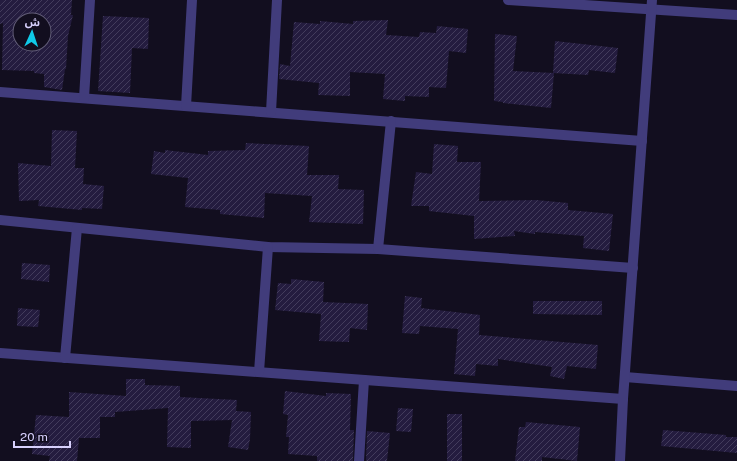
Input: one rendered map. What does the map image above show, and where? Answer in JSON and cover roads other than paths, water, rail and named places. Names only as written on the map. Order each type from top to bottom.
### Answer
[{"type":"street","points":[[84,98],[90,0]]},
{"type":"street","points":[[186,106],[192,0]]},
{"type":"street","points":[[271,112],[277,0]]},
{"type":"street","points":[[508,0],[652,5],[737,15]]},
{"type":"street","points":[[620,461],[623,399],[652,5]]},
{"type":"street","points":[[0,92],[642,141]]},
{"type":"street","points":[[378,249],[390,122]]},
{"type":"street","points":[[0,220],[268,247],[378,249],[633,268]]},
{"type":"street","points":[[65,358],[77,228]]},
{"type":"street","points":[[259,372],[268,247]]},
{"type":"street","points":[[0,353],[623,399]]},
{"type":"street","points":[[625,377],[737,386]]},
{"type":"street","points":[[359,461],[364,380]]}]
